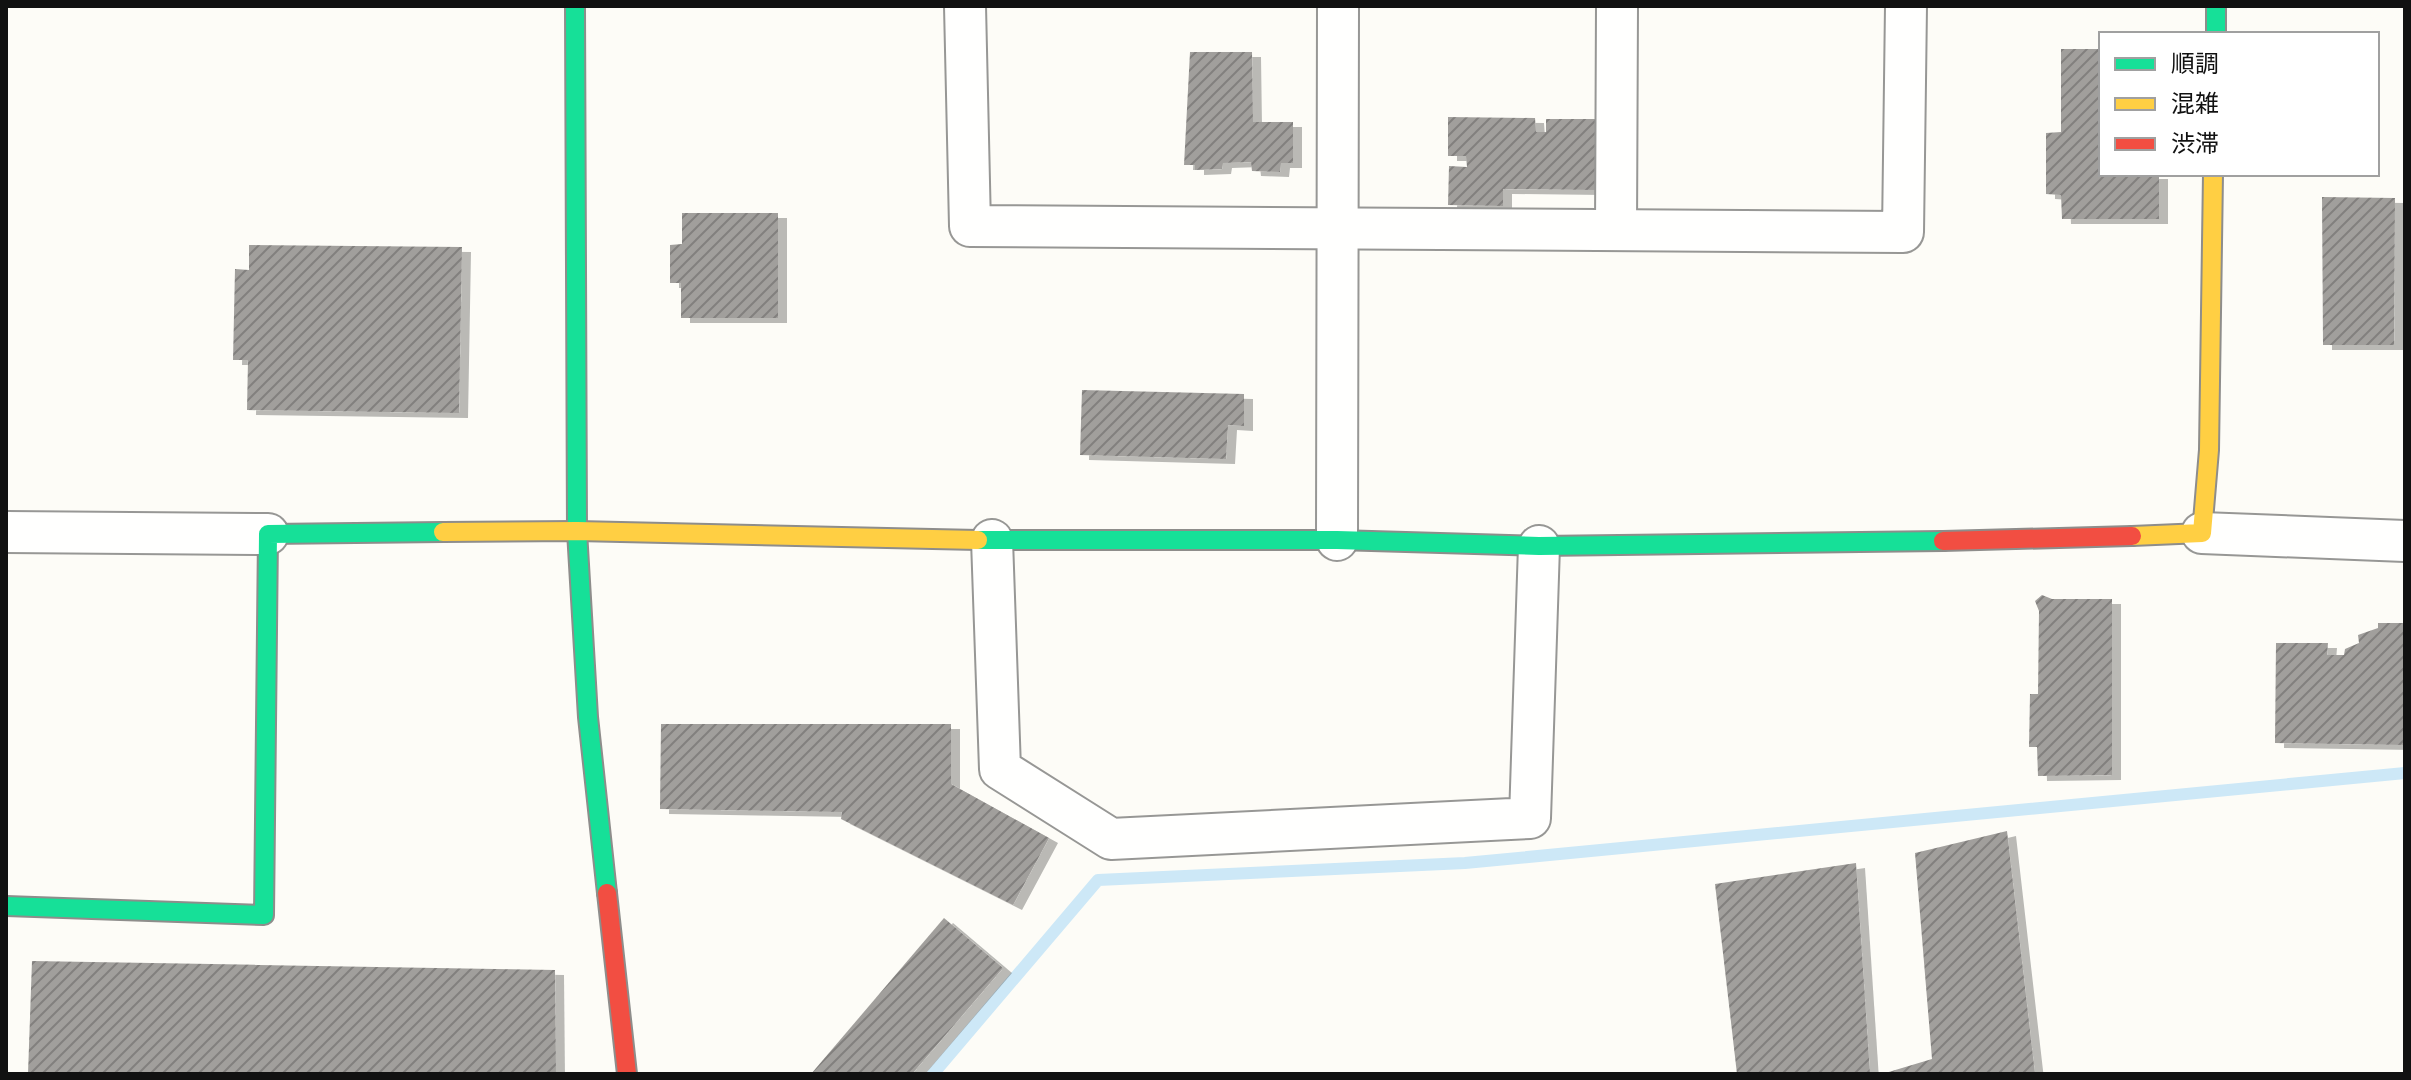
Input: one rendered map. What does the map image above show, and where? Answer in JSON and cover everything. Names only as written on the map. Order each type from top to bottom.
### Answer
[{"type":"street","points":[[575,6],[577,531],[588,717],[627,1074]]},
{"type":"street","points":[[965,6],[970,226],[1903,232],[1906,6]]},
{"type":"street","points":[[1337,540],[1338,6]]},
{"type":"street","points":[[1616,229],[1617,6]]},
{"type":"street","points":[[2216,6],[2216,32]]},
{"type":"street","points":[[2202,533],[2209,450],[2213,176]]},
{"type":"street","points":[[6,532],[268,534],[577,531],[992,540],[1337,540],[1539,546],[1984,541],[2202,533],[2405,541]]},
{"type":"street","points":[[6,906],[264,915],[268,534]]},
{"type":"street","points":[[992,540],[1000,769],[1111,839],[1530,818],[1539,546]]},
{"type":"building","points":[[2061,49],[2099,49],[2099,176],[2159,176],[2159,219],[2062,219],[2061,195],[2046,194],[2046,133],[2061,132]]},
{"type":"building","points":[[1190,52],[1252,52],[1253,122],[1293,122],[1293,163],[1281,163],[1280,172],[1252,171],[1251,162],[1223,163],[1222,169],[1195,170],[1195,165],[1184,165]]},
{"type":"building","points":[[1448,117],[1535,118],[1536,132],[1546,132],[1546,119],[1595,119],[1595,190],[1503,189],[1503,206],[1448,205],[1449,166],[1467,167],[1466,156],[1448,156]]},
{"type":"building","points":[[2322,197],[2395,198],[2394,345],[2323,345]]},
{"type":"building","points":[[682,213],[778,213],[778,318],[681,318],[681,283],[670,283],[670,245],[682,244]]},
{"type":"building","points":[[249,245],[462,247],[459,413],[247,410],[248,360],[233,360],[235,269],[249,270]]},
{"type":"building","points":[[1082,390],[1244,394],[1244,426],[1228,425],[1226,459],[1080,455]]},
{"type":"building","points":[[2042,595],[2052,599],[2112,599],[2112,775],[2038,776],[2037,747],[2029,747],[2030,694],[2038,694],[2039,611],[2035,601]]},
{"type":"building","points":[[2378,623],[2405,623],[2405,745],[2275,743],[2276,643],[2328,643],[2327,655],[2344,655],[2345,649],[2359,643],[2358,635],[2378,628]]},
{"type":"building","points":[[661,724],[951,724],[951,784],[1049,838],[1013,905],[841,819],[842,812],[660,809]]},
{"type":"building","points":[[2007,831],[2035,1074],[1882,1074],[1932,1059],[1915,853]]},
{"type":"building","points":[[1856,863],[1870,1074],[1737,1074],[1715,884]]},
{"type":"building","points":[[944,918],[1003,968],[912,1074],[811,1074]]},
{"type":"building","points":[[32,961],[555,970],[556,1074],[28,1074]]},
{"type":"waterway","points":[[933,1074],[1098,880],[1465,863],[2405,773]]},
{"type":"traffic: fast","points":[[575,6],[577,531],[588,717],[607,893]]},
{"type":"traffic: fast","points":[[2216,6],[2216,32]]},
{"type":"traffic: fast","points":[[6,906],[264,915],[268,534],[443,532]]},
{"type":"traffic: fast","points":[[978,540],[1337,540],[1539,546],[1943,541]]},
{"type":"traffic: slow","points":[[2132,536],[2202,533],[2209,450],[2213,176]]},
{"type":"traffic: slow","points":[[443,532],[577,531],[978,540]]},
{"type":"traffic: jam","points":[[1943,541],[2132,536]]},
{"type":"traffic: jam","points":[[607,893],[627,1074]]}]
